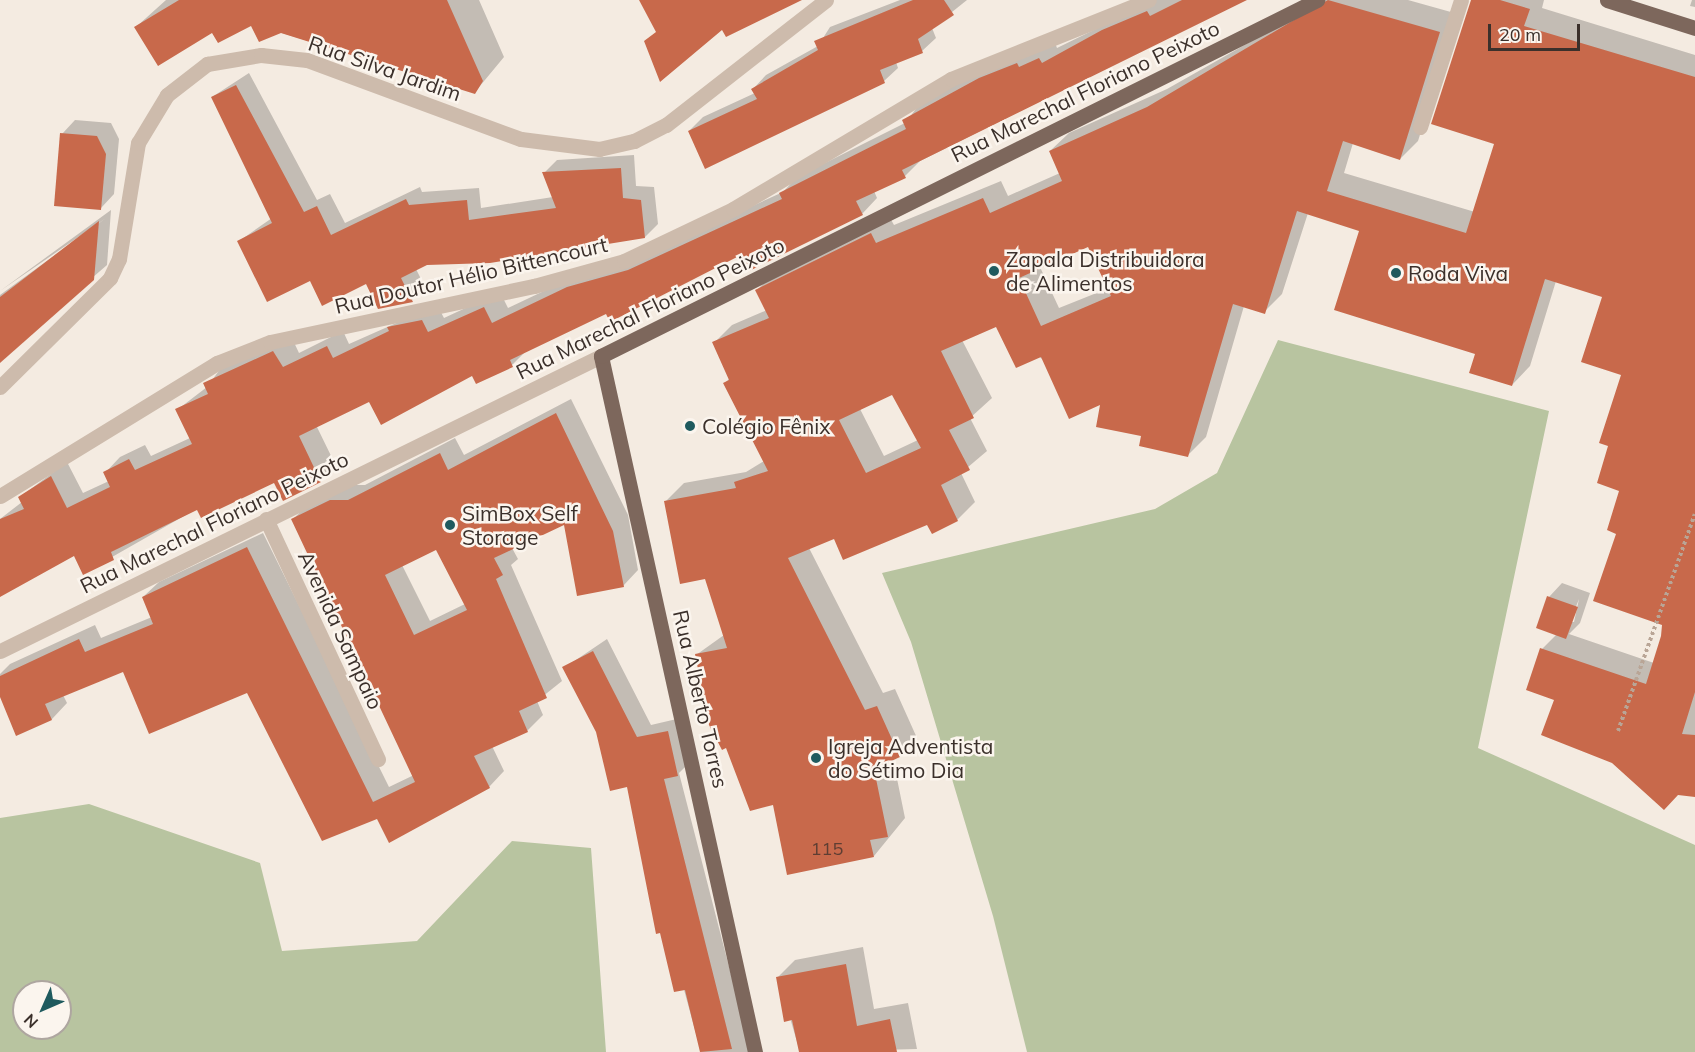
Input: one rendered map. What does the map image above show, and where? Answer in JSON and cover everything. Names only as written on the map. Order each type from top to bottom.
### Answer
[{"type":"main road","name":"Rua Marechal Floriano Peixoto","points":[[601,356],[1317,0]]},
{"type":"main road","points":[[1607,0],[1695,28]]},
{"type":"main road","name":"Rua Alberto Torres","points":[[601,356],[755,1052]]},
{"type":"street","name":"Rua Silva Jardim","points":[[0,387],[110,278],[119,259],[138,143],[167,95],[207,64],[261,55],[307,60],[521,139],[599,148],[634,141],[666,125],[826,0]]},
{"type":"street","name":"Rua Doutor Hélio Bittencourt","points":[[0,496],[217,363],[270,342],[534,286],[624,261],[733,209],[951,79],[1149,0]]},
{"type":"street","points":[[1420,127],[1461,0]]},
{"type":"street","name":"Rua Marechal Floriano Peixoto","points":[[0,651],[601,356]]},
{"type":"street","name":"Avenida Sampaio","points":[[266,519],[378,759]]},
{"type":"path","points":[[1618,731],[1695,514]]},
{"type":"green space","points":[[1278,340],[1549,411],[1478,748],[1695,845],[1695,1052],[1027,1052],[993,916],[911,642],[882,573],[1155,509],[1217,473]]},
{"type":"green space","points":[[89,804],[260,863],[282,951],[417,941],[512,841],[591,848],[606,1052],[0,1052],[0,818]]},
{"type":"building","points":[[179,0],[447,0],[483,81],[475,94],[281,33],[259,42],[251,26],[218,43],[212,33],[158,66],[134,27]]},
{"type":"building","points":[[639,0],[802,0],[726,37],[722,30],[660,82],[644,41],[656,32]]},
{"type":"building","points":[[913,0],[944,0],[954,15],[918,39],[923,53],[880,70],[885,83],[705,169],[688,131],[757,99],[751,89],[818,50],[814,41]]},
{"type":"building","points":[[1182,0],[1247,0],[902,170],[906,178],[856,201],[863,215],[747,272],[739,256],[610,322],[606,314],[510,360],[513,367],[476,384],[472,376],[381,425],[369,402],[299,436],[321,482],[283,501],[274,483],[201,518],[197,510],[111,552],[114,560],[83,575],[74,556],[0,597],[0,519],[24,509],[18,497],[51,476],[67,508],[110,487],[103,472],[129,459],[135,470],[192,444],[175,409],[208,394],[203,383],[273,351],[283,367],[327,346],[333,358],[389,331],[387,327],[422,320],[428,332],[484,307],[492,323],[567,287],[628,270],[782,199],[779,193],[906,129],[902,120],[979,78],[1017,63],[1019,67],[1039,58],[1042,63],[1102,30],[1147,11],[1150,16]]},
{"type":"building","points":[[1328,0],[1440,32],[1400,160],[1343,141],[1327,191],[1466,233],[1494,144],[1431,124],[1471,0],[1500,0],[1530,9],[1524,26],[1695,77],[1695,692],[1682,734],[1695,735],[1695,797],[1678,795],[1664,810],[1612,763],[1541,735],[1554,700],[1526,690],[1540,648],[1646,684],[1661,636],[1662,625],[1593,601],[1616,534],[1607,530],[1619,491],[1597,483],[1608,446],[1599,443],[1621,375],[1581,362],[1602,297],[1545,279],[1512,386],[1469,373],[1475,354],[1334,310],[1359,231],[1297,211],[1265,314],[1233,304],[1188,457],[1139,446],[1141,436],[1096,427],[1100,405],[1069,419],[1041,357],[1016,368],[996,327],[941,351],[974,418],[949,430],[970,470],[941,485],[958,521],[932,534],[927,525],[843,560],[834,539],[788,558],[865,710],[877,706],[900,757],[874,769],[888,837],[870,840],[874,857],[787,875],[773,805],[750,811],[726,748],[722,750],[709,725],[695,654],[727,648],[705,579],[680,584],[664,501],[736,488],[734,482],[768,471],[723,383],[729,380],[712,342],[769,318],[755,290],[871,233],[876,243],[983,198],[990,213],[1062,181],[1049,151],[1147,107]],"holes":[[[1088,247],[1111,296],[1041,326],[1019,278]],[[892,395],[921,448],[866,473],[839,420]]]},
{"type":"building","points":[[236,85],[304,212],[317,206],[331,235],[406,199],[409,205],[467,200],[469,220],[556,208],[542,172],[621,168],[623,198],[641,200],[645,238],[490,263],[427,265],[401,278],[413,302],[378,309],[366,284],[322,306],[310,281],[267,302],[237,241],[272,223],[211,97]]},
{"type":"building","points":[[60,133],[97,136],[106,154],[101,210],[54,206]]},
{"type":"building","points":[[99,221],[94,280],[0,363],[0,297]]},
{"type":"building","points":[[556,413],[613,531],[624,587],[577,596],[564,525],[494,558],[503,575],[496,579],[547,698],[519,711],[528,732],[474,756],[490,788],[389,843],[377,819],[322,841],[247,693],[149,734],[123,672],[45,704],[52,720],[16,736],[0,697],[0,676],[79,639],[85,652],[153,624],[142,597],[247,547],[373,802],[415,782],[291,519],[330,500],[348,500],[440,453],[448,470]],"holes":[[[436,550],[467,610],[414,635],[385,575]]]},
{"type":"building","points":[[1547,596],[1578,607],[1566,639],[1536,628]]},
{"type":"building","points":[[593,651],[637,737],[668,731],[678,776],[664,779],[732,1049],[700,1052],[685,990],[674,992],[660,933],[656,934],[627,787],[610,791],[596,732],[562,667]]},
{"type":"building","points":[[846,964],[857,1026],[890,1019],[897,1052],[799,1052],[792,1020],[784,1022],[776,977]]},
{"type":"place","name":"Zapala Distribuidora de Alimentos","points":[[994,271]]},
{"type":"place","name":"Roda Viva","points":[[1396,273]]},
{"type":"place","name":"Colégio Fênix","points":[[690,426]]},
{"type":"place","name":"SimBox Self Storage","points":[[450,525]]},
{"type":"place","name":"Igreja Adventista do Sétimo Dia","points":[[816,758]]}]
